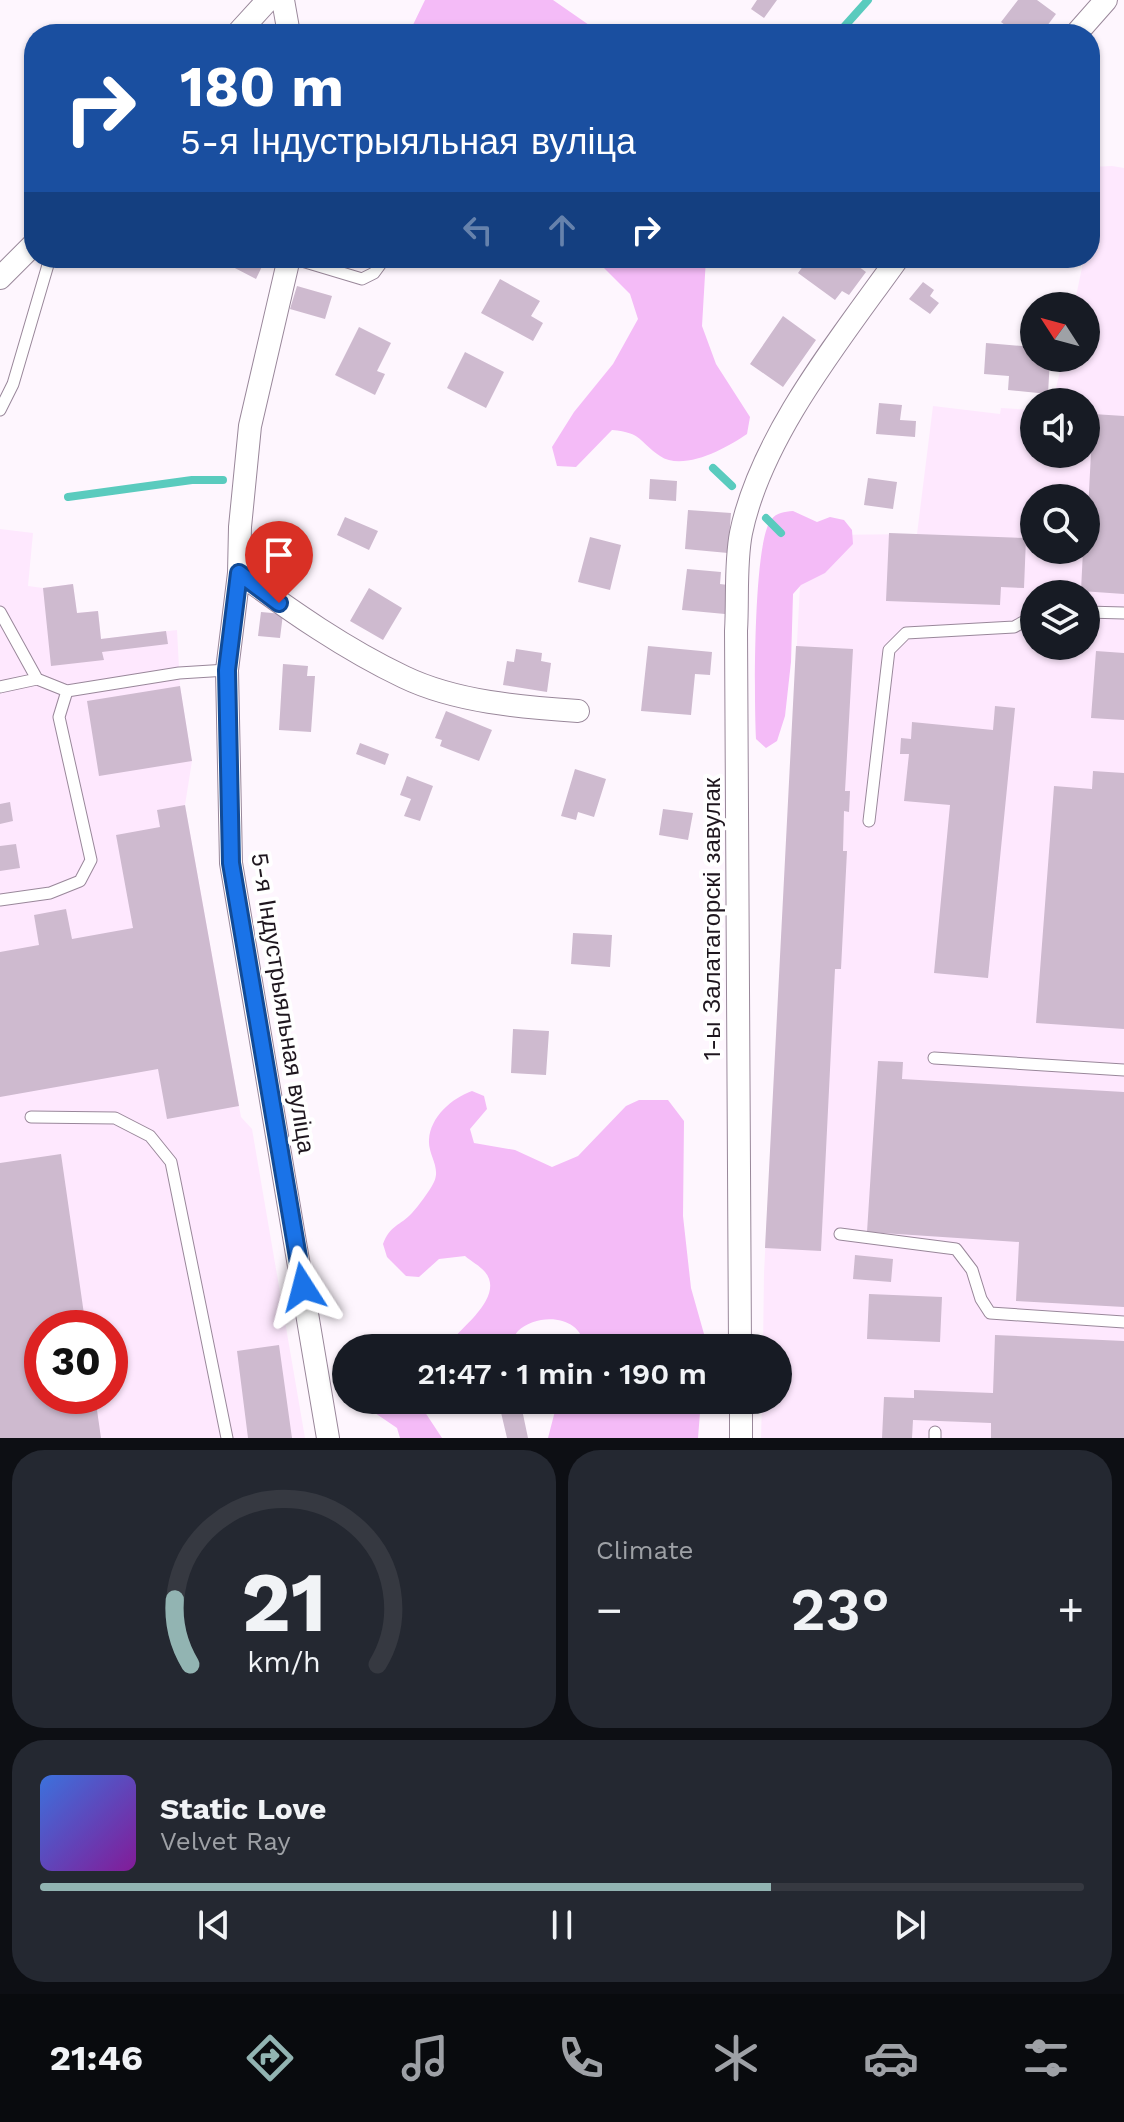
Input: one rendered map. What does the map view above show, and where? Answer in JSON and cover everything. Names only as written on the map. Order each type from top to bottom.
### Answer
[{"type":"street","points":[[246,24],[268,0]]},
{"type":"street","points":[[283,0],[287,24]]},
{"type":"street","points":[[1085,24],[1106,0]]},
{"type":"street","points":[[0,278],[24,254]]},
{"type":"street","name":"5-я Індустрыяльная вуліца","points":[[289,268],[250,426],[240,527],[239,573],[227,670],[231,863],[328,1438]]},
{"type":"street","name":"1-ы Залатагорскі завулак","points":[[740,1334],[736,631],[740,536],[753,491],[787,420],[891,268]]},
{"type":"street","points":[[239,573],[300,618],[406,678],[508,706],[578,711]]},
{"type":"street","points":[[741,1414],[741,1438]]},
{"type":"lane","points":[[0,410],[13,384],[47,268]]},
{"type":"lane","points":[[325,268],[362,279],[378,268]]},
{"type":"lane","points":[[0,612],[37,679]]},
{"type":"lane","points":[[1100,612],[1124,613]]},
{"type":"lane","points":[[869,821],[889,650],[906,633],[1014,627],[1020,624]]},
{"type":"lane","points":[[0,687],[37,679],[67,691],[179,673],[227,670]]},
{"type":"lane","points":[[0,900],[50,893],[80,881],[91,860],[59,717],[67,691]]},
{"type":"lane","points":[[934,1058],[1124,1070]]},
{"type":"lane","points":[[31,1117],[115,1118],[150,1136],[171,1162],[227,1438]]},
{"type":"lane","points":[[840,1234],[956,1249],[972,1270],[981,1299],[990,1313],[1124,1322]]},
{"type":"shaded area","points":[[425,0],[553,0],[588,24],[413,24]]},
{"type":"shaded area","points":[[1100,167],[1124,168],[1124,1438],[761,1438],[762,1414],[792,1414],[792,1334],[763,1334],[802,547],[824,535],[917,534],[933,406],[1000,414],[1001,408],[1020,409],[1020,468],[1100,468],[1100,388],[1056,388],[1060,372],[1100,372],[1100,292],[1077,292],[1082,268],[1100,268]]},
{"type":"shaded area","points":[[604,268],[705,268],[702,326],[716,364],[750,417],[747,434],[705,456],[680,461],[660,456],[635,436],[612,430],[576,467],[557,466],[552,447],[574,412],[613,364],[638,319],[630,294]]},
{"type":"shaded area","points":[[793,511],[817,522],[830,517],[844,520],[852,530],[853,544],[825,573],[801,585],[793,594],[791,662],[785,716],[777,741],[766,748],[756,739],[755,720],[756,624],[761,558],[771,520],[778,514]]},
{"type":"shaded area","points":[[0,529],[33,533],[28,586],[43,588],[73,584],[77,613],[98,611],[101,639],[177,630],[180,686],[192,761],[185,805],[241,1117],[252,1129],[305,1438],[0,1438]]},
{"type":"shaded area","points":[[472,1091],[484,1096],[487,1109],[470,1129],[474,1143],[515,1150],[552,1167],[578,1156],[626,1106],[639,1100],[668,1100],[684,1121],[683,1216],[691,1288],[704,1334],[580,1334],[568,1323],[547,1319],[527,1325],[516,1334],[458,1334],[487,1299],[490,1281],[485,1272],[465,1256],[439,1259],[419,1277],[406,1276],[387,1257],[383,1244],[392,1229],[415,1210],[434,1182],[436,1171],[430,1151],[430,1132],[438,1116],[457,1098]]},
{"type":"shaded area","points":[[376,1414],[426,1414],[442,1438],[400,1438],[397,1428]]},
{"type":"shaded area","points":[[554,1414],[700,1414],[698,1438],[548,1438]]},
{"type":"building","points":[[757,0],[777,0],[764,18],[751,9]]},
{"type":"building","points":[[1018,0],[1037,0],[1056,14],[1048,24],[1001,22]]},
{"type":"building","points":[[235,268],[261,268],[256,279]]},
{"type":"building","points":[[802,268],[861,268],[866,272],[849,295],[842,291],[835,300],[798,273]]},
{"type":"building","points":[[500,279],[540,301],[531,316],[543,323],[533,341],[481,313]]},
{"type":"building","points":[[923,282],[934,290],[930,296],[939,303],[930,314],[909,299]]},
{"type":"building","points":[[297,286],[332,296],[325,319],[290,309]]},
{"type":"building","points":[[783,316],[816,340],[783,387],[750,364]]},
{"type":"building","points":[[359,327],[391,343],[377,371],[385,374],[375,395],[335,375]]},
{"type":"building","points":[[986,343],[1020,346],[1020,372],[1049,372],[1048,388],[1008,390],[1009,376],[984,374]]},
{"type":"building","points":[[465,352],[504,372],[486,408],[447,388]]},
{"type":"building","points":[[879,403],[902,405],[900,420],[916,421],[915,437],[876,434]]},
{"type":"building","points":[[1100,414],[1124,416],[1124,594],[1100,592],[1100,580],[1082,580],[1082,564],[1100,564],[1100,484],[1089,484],[1090,468],[1100,468]]},
{"type":"building","points":[[868,478],[897,482],[893,509],[864,505]]},
{"type":"building","points":[[650,479],[677,481],[676,501],[649,499]]},
{"type":"building","points":[[688,510],[731,513],[728,553],[685,549]]},
{"type":"building","points":[[345,517],[378,531],[369,550],[337,535]]},
{"type":"building","points":[[889,533],[1020,538],[1020,564],[1025,564],[1024,580],[1020,580],[1020,588],[1001,587],[1000,605],[886,601]]},
{"type":"building","points":[[590,537],[621,545],[610,590],[578,582]]},
{"type":"building","points":[[687,569],[721,572],[720,584],[728,585],[725,614],[682,610]]},
{"type":"building","points":[[73,584],[77,613],[98,611],[101,639],[166,631],[168,644],[102,652],[104,660],[51,666],[43,588]]},
{"type":"building","points":[[369,588],[402,608],[383,640],[350,621]]},
{"type":"building","points":[[261,612],[283,614],[280,638],[258,636]]},
{"type":"building","points":[[648,646],[712,652],[710,675],[695,674],[691,715],[641,711]]},
{"type":"building","points":[[796,646],[853,649],[845,791],[850,791],[849,812],[844,811],[843,851],[847,851],[841,969],[835,969],[821,1251],[765,1248]]},
{"type":"building","points":[[516,649],[542,653],[541,661],[551,663],[547,692],[503,685],[507,661],[514,662]]},
{"type":"building","points":[[1100,651],[1124,653],[1124,720],[1091,718],[1095,660],[1100,660]]},
{"type":"building","points":[[283,664],[308,666],[307,676],[315,676],[311,732],[279,730]]},
{"type":"building","points":[[180,686],[192,761],[99,776],[87,701]]},
{"type":"building","points":[[995,706],[1015,708],[988,978],[934,973],[950,805],[904,801],[909,754],[900,754],[901,738],[911,739],[912,722],[993,730]]},
{"type":"building","points":[[446,711],[492,730],[479,761],[440,746],[442,740],[435,738]]},
{"type":"building","points":[[360,743],[389,754],[385,765],[356,754]]},
{"type":"building","points":[[575,769],[606,779],[594,817],[578,812],[576,820],[561,816]]},
{"type":"building","points":[[1093,771],[1124,773],[1124,1029],[1036,1023],[1054,786],[1092,789]]},
{"type":"building","points":[[407,776],[433,786],[420,821],[404,816],[411,799],[400,795]]},
{"type":"building","points":[[10,802],[13,821],[0,824],[0,804]]},
{"type":"building","points":[[185,805],[239,1106],[167,1119],[158,1069],[0,1097],[0,952],[39,945],[34,915],[66,909],[72,939],[133,928],[116,835],[160,827],[157,810]]},
{"type":"building","points":[[663,809],[693,813],[688,840],[659,835]]},
{"type":"building","points":[[16,844],[20,868],[0,871],[0,846]]},
{"type":"building","points":[[573,933],[612,935],[610,967],[571,964]]},
{"type":"building","points":[[513,1029],[549,1031],[546,1075],[511,1073]]},
{"type":"building","points":[[878,1061],[903,1062],[902,1079],[1124,1092],[1124,1307],[1016,1301],[1019,1242],[867,1232]]},
{"type":"building","points":[[61,1154],[83,1310],[24,1310],[24,1414],[98,1414],[101,1438],[0,1438],[0,1163]]},
{"type":"building","points":[[855,1255],[893,1259],[891,1282],[853,1279]]},
{"type":"building","points":[[869,1294],[942,1297],[940,1342],[867,1339]]},
{"type":"building","points":[[995,1335],[1124,1341],[1124,1438],[991,1438],[991,1423],[913,1420],[912,1438],[882,1438],[884,1397],[914,1398],[914,1390],[993,1393]]},
{"type":"building","points":[[279,1345],[292,1438],[248,1438],[237,1351]]},
{"type":"building","points":[[501,1414],[523,1414],[528,1438],[507,1438]]},
{"type":"waterway","points":[[847,24],[868,0]]},
{"type":"waterway","points":[[713,468],[732,486]]},
{"type":"waterway","points":[[68,497],[192,480],[223,480]]},
{"type":"waterway","points":[[766,518],[781,533]]},
{"type":"route","points":[[279,603],[239,573],[227,670],[231,863],[303,1287]]}]
